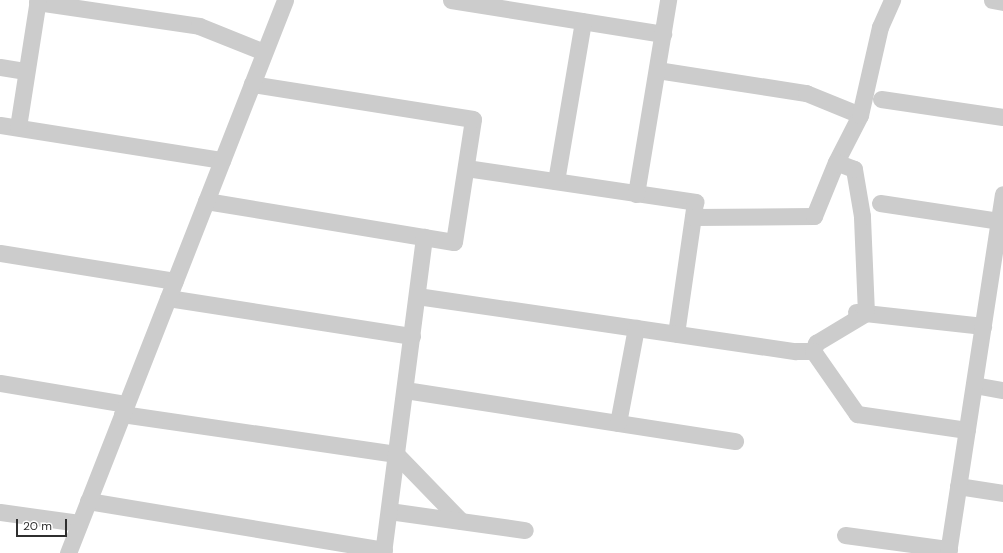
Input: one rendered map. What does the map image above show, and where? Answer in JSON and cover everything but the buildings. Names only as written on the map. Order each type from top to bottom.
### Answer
[{"type":"street","points":[[68,553],[285,0]]},
{"type":"street","points":[[451,0],[663,34]]},
{"type":"street","points":[[636,194],[668,0]]},
{"type":"street","points":[[693,217],[814,216],[836,162],[860,115],[880,27],[892,0]]},
{"type":"street","points":[[992,0],[1003,2]]},
{"type":"street","points":[[18,127],[37,1],[199,26],[264,52]]},
{"type":"street","points":[[556,181],[583,21]]},
{"type":"street","points":[[0,67],[26,71]]},
{"type":"street","points":[[657,70],[806,93],[860,115]]},
{"type":"street","points":[[206,201],[454,242],[473,119],[252,84]]},
{"type":"street","points":[[881,99],[1003,117]]},
{"type":"street","points":[[0,125],[222,160]]},
{"type":"street","points":[[836,162],[854,169],[862,216],[859,312]]},
{"type":"street","points":[[466,168],[695,202],[676,334]]},
{"type":"street","points":[[845,535],[948,551],[983,326],[998,267],[999,221],[1003,194]]},
{"type":"street","points":[[880,203],[999,221]]},
{"type":"street","points":[[88,501],[384,551],[424,237]]},
{"type":"street","points":[[0,253],[175,281]]},
{"type":"street","points":[[417,296],[796,351],[813,351]]},
{"type":"street","points":[[168,298],[412,336]]},
{"type":"street","points":[[813,351],[816,343],[859,312],[983,326]]},
{"type":"street","points":[[618,423],[636,328]]},
{"type":"street","points":[[813,351],[857,414],[967,430]]},
{"type":"street","points":[[0,383],[124,409],[396,454],[461,521]]},
{"type":"street","points":[[974,385],[1003,390]]},
{"type":"street","points":[[405,390],[735,441]]},
{"type":"street","points":[[958,486],[1003,493]]},
{"type":"street","points":[[389,511],[525,530]]},
{"type":"street","points":[[0,512],[80,523]]}]
